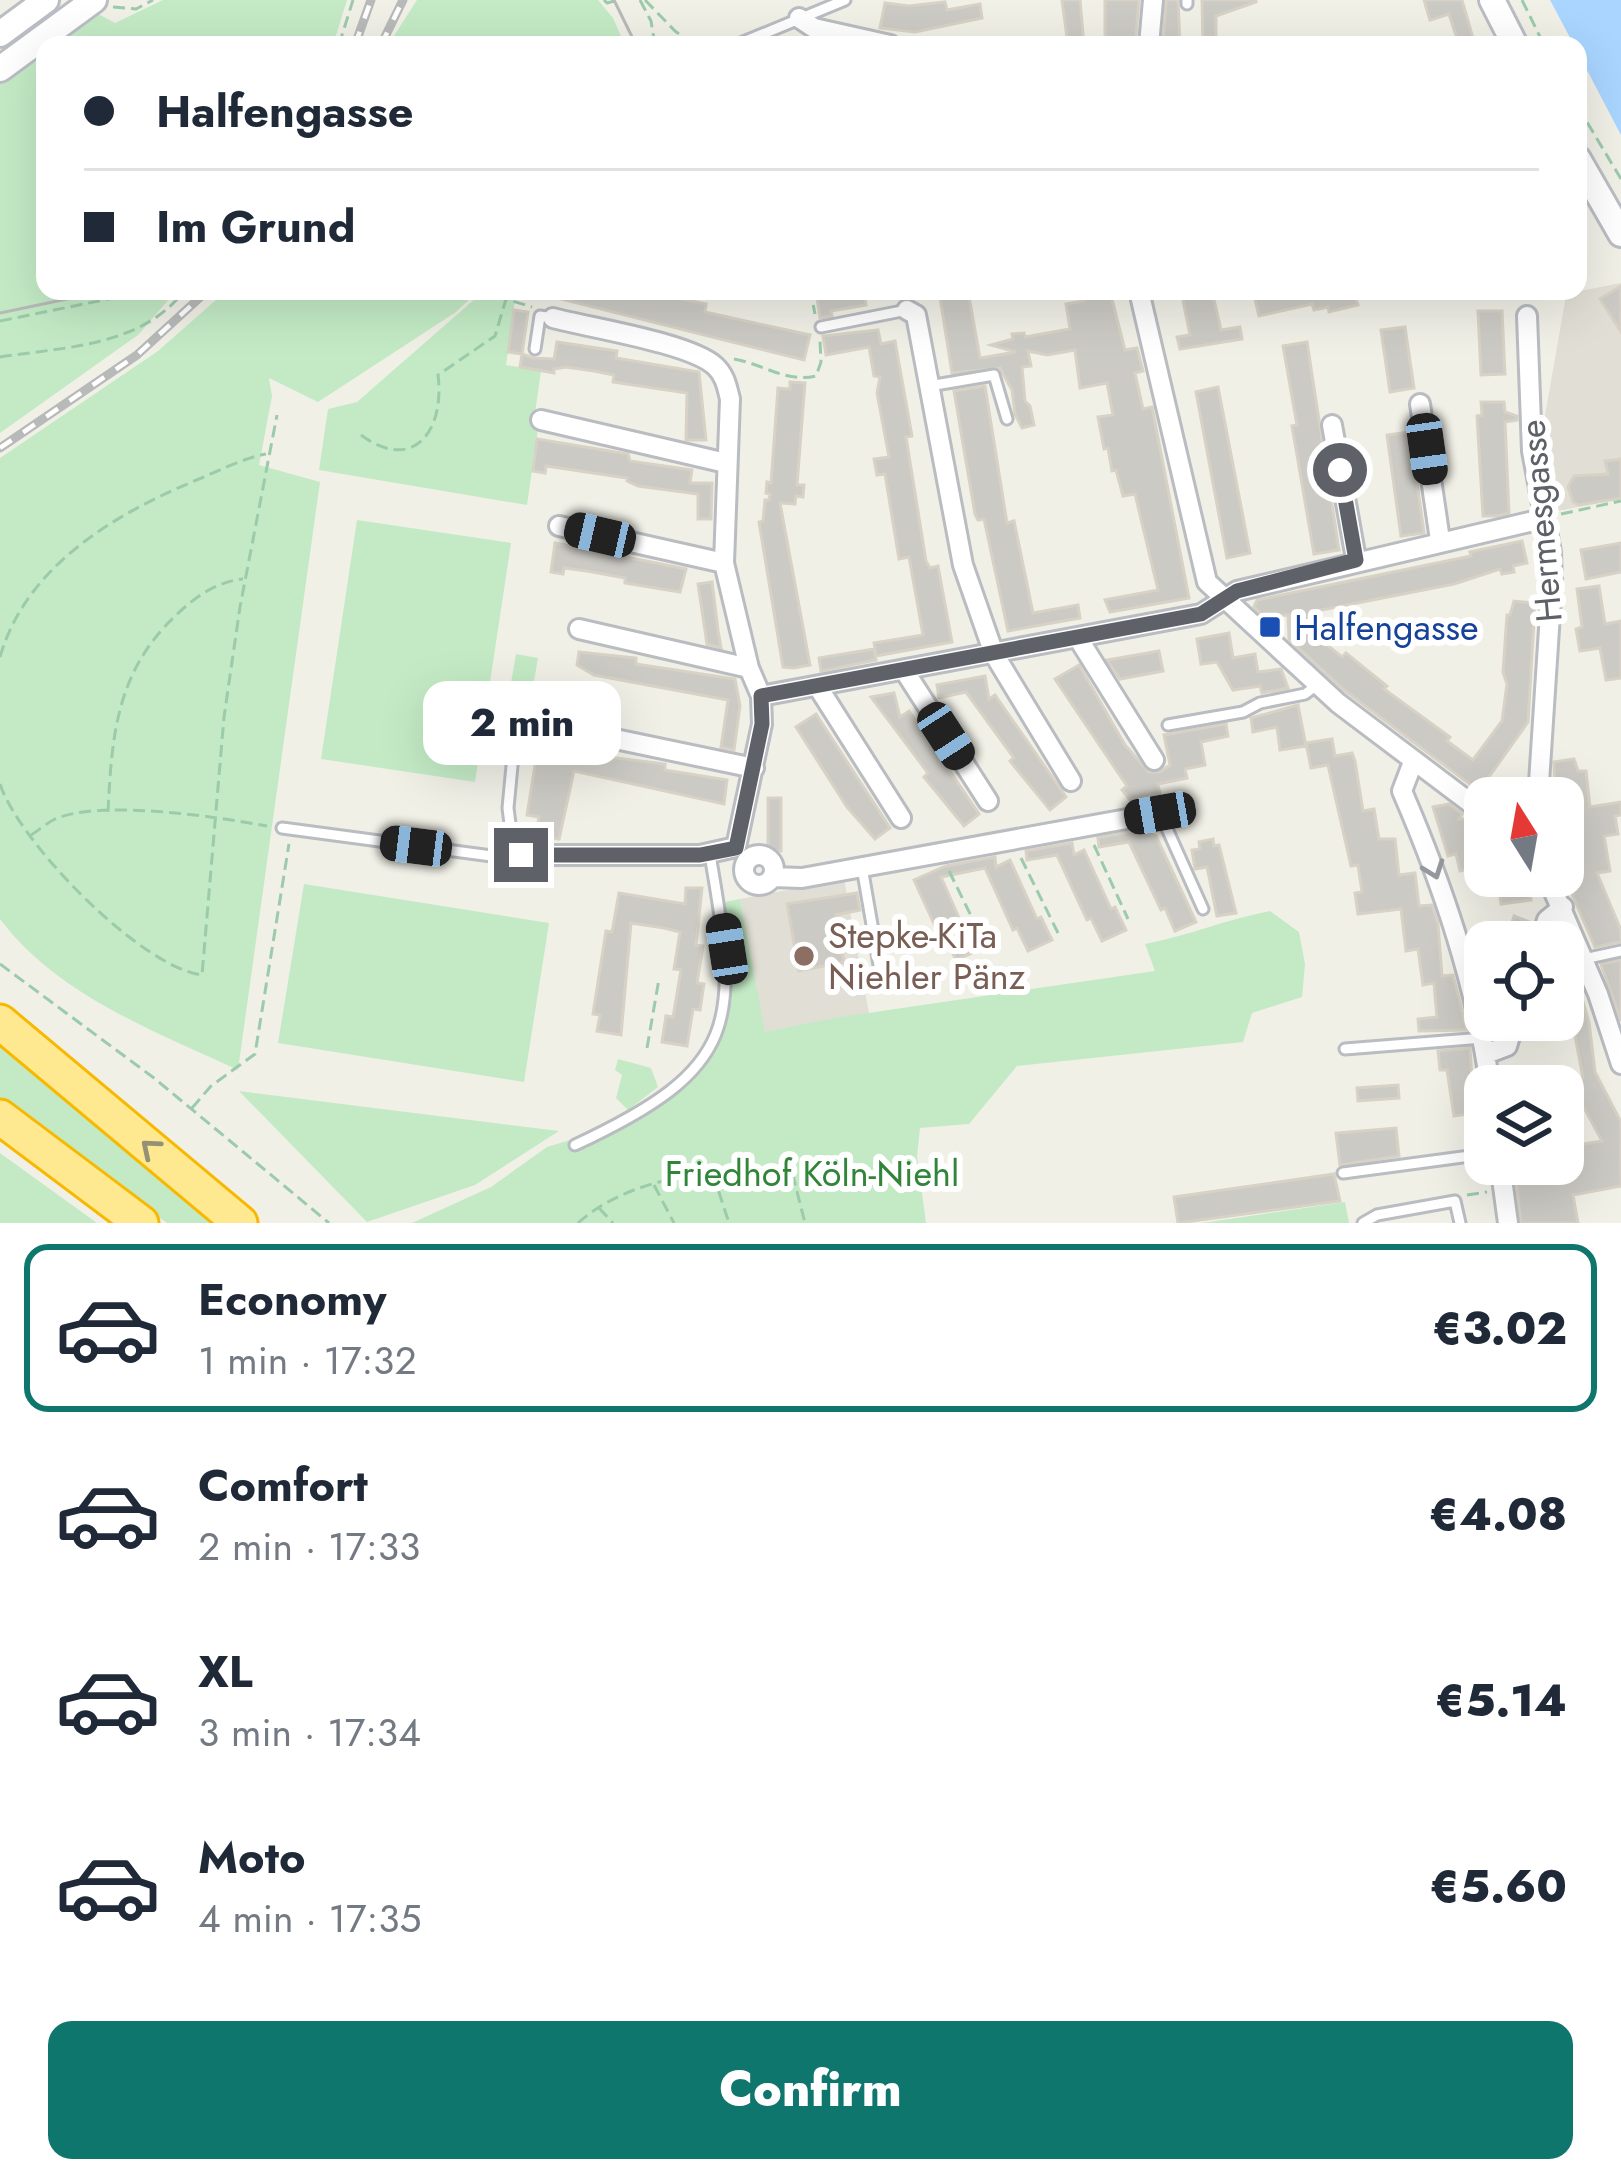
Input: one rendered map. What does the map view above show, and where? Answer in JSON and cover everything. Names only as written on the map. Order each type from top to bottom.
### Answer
[{"type":"highway","points":[[0,1022],[240,1223]]},
{"type":"highway","points":[[0,1117],[141,1223]]},
{"type":"street","points":[[6,30],[32,0]]},
{"type":"street","points":[[6,30],[46,0]]},
{"type":"street","points":[[1150,36],[1153,0]]},
{"type":"street","points":[[1492,0],[1510,36]]},
{"type":"street","points":[[44,36],[89,2]]},
{"type":"street","points":[[799,18],[814,28],[850,36]]},
{"type":"street","points":[[0,69],[36,42]]},
{"type":"street","points":[[1587,175],[1621,234]]},
{"type":"street","points":[[1141,300],[1208,582],[1318,685],[1464,799]]},
{"type":"street","points":[[907,310],[916,315],[954,534],[994,654],[1071,781]]},
{"type":"street","name":"Hermesgasse","points":[[1527,316],[1532,451],[1551,552],[1552,583],[1539,777]]},
{"type":"street","points":[[554,318],[681,350],[716,366],[726,380],[730,400],[724,563],[749,668],[761,696],[762,724],[743,853],[751,882],[802,878],[1160,813]]},
{"type":"street","points":[[1420,404],[1440,540]]},
{"type":"street","points":[[542,419],[726,464]]},
{"type":"street","points":[[1332,425],[1356,560]]},
{"type":"street","points":[[761,696],[1201,614],[1237,591],[1542,518]]},
{"type":"street","points":[[559,526],[724,563]]},
{"type":"street","points":[[579,629],[749,668]]},
{"type":"street","points":[[1078,638],[1154,760]]},
{"type":"street","points":[[904,670],[988,801]]},
{"type":"street","points":[[818,687],[902,818]]},
{"type":"street","points":[[596,735],[754,768]]},
{"type":"street","points":[[1413,762],[1402,791],[1440,885],[1475,993],[1487,1065]]},
{"type":"street","points":[[521,855],[743,853]]},
{"type":"street","points":[[1558,897],[1569,921]]},
{"type":"street","points":[[1547,921],[1563,907]]},
{"type":"street","points":[[1584,959],[1621,1064]]},
{"type":"street","points":[[1484,1046],[1507,1046],[1509,1041]]},
{"type":"street","points":[[1503,1185],[1508,1223]]},
{"type":"lane","points":[[757,36],[845,0]]},
{"type":"lane","points":[[820,327],[907,310]]},
{"type":"lane","points":[[535,349],[540,316],[554,318]]},
{"type":"lane","points":[[929,386],[994,375],[1007,419]]},
{"type":"lane","points":[[1168,725],[1243,712],[1259,703],[1305,694],[1318,685]]},
{"type":"lane","points":[[518,713],[508,808],[513,848],[521,855]]},
{"type":"lane","points":[[1160,813],[1203,909]]},
{"type":"lane","points":[[287,828],[499,857],[521,855]]},
{"type":"lane","points":[[575,1145],[638,1114],[662,1096],[692,1072],[716,1039],[727,997],[728,968],[710,854]]},
{"type":"lane","points":[[862,867],[880,970]]},
{"type":"lane","points":[[1584,959],[1621,951]]},
{"type":"lane","points":[[1345,1049],[1484,1046]]},
{"type":"lane","points":[[1343,1173],[1464,1157]]},
{"type":"lane","points":[[1363,1223],[1455,1201],[1460,1223]]},
{"type":"path","points":[[89,2],[136,8],[153,0]]},
{"type":"path","points":[[342,36],[353,0]]},
{"type":"path","points":[[604,0],[618,0]]},
{"type":"path","points":[[643,0],[654,36]]},
{"type":"path","points":[[643,0],[684,36]]},
{"type":"path","points":[[1522,0],[1540,36]]},
{"type":"path","points":[[1587,122],[1621,179]]},
{"type":"path","points":[[0,321],[104,300]]},
{"type":"path","points":[[0,357],[117,338],[154,320],[175,300]]},
{"type":"path","points":[[361,434],[380,449],[393,451],[425,439],[441,396],[438,375],[495,336],[506,300]]},
{"type":"path","points":[[509,300],[531,307]]},
{"type":"path","points":[[716,366],[730,359],[769,368],[782,377],[816,376],[821,352],[812,300]]},
{"type":"path","points":[[0,784],[6,802],[30,836],[78,891],[148,952],[181,971],[202,975],[224,717],[277,415]]},
{"type":"path","points":[[0,657],[24,606],[104,524],[142,502],[268,454]]},
{"type":"path","points":[[1542,518],[1621,501]]},
{"type":"path","points":[[108,812],[113,740],[121,705],[146,647],[193,600],[230,580],[245,579]]},
{"type":"path","points":[[30,836],[56,819],[108,812],[214,816],[287,828],[255,1054],[211,1086],[191,1110]]},
{"type":"path","points":[[1088,826],[1128,919]]},
{"type":"path","points":[[1015,839],[1058,933]]},
{"type":"path","points":[[943,852],[984,942]]},
{"type":"path","points":[[0,964],[329,1223]]},
{"type":"path","points":[[647,1048],[659,979]]},
{"type":"path","points":[[578,1223],[599,1208],[654,1184],[790,1164],[805,1223]]},
{"type":"path","points":[[712,1173],[729,1223]]},
{"type":"path","points":[[654,1184],[674,1223]]},
{"type":"path","points":[[1455,1201],[1503,1189]]},
{"type":"path","points":[[599,1208],[613,1223]]},
{"type":"shaded area","points":[[1621,283],[1621,499],[1552,512],[1539,450],[1565,301],[1587,300],[1587,290]]},
{"type":"shaded area","name":"Stepke-KiTa Niehler Pänz","points":[[844,879],[869,1013],[764,1033],[740,899]]},
{"type":"green space","points":[[163,0],[347,0],[336,36],[58,36],[93,11],[115,23]]},
{"type":"green space","points":[[417,0],[598,0],[621,36],[394,36]]},
{"type":"green space","points":[[36,52],[36,300],[168,300],[138,335],[0,433],[0,80]]},
{"type":"green space","points":[[216,300],[469,300],[318,402],[269,378],[272,396],[259,465],[320,482],[238,1070],[78,990],[23,946],[0,919],[0,458],[158,351]]},
{"type":"green space","points":[[474,300],[515,300],[506,365],[541,371],[527,505],[319,470],[328,409],[357,402]]},
{"type":"green space","points":[[357,520],[511,543],[475,782],[321,759]]},
{"type":"green space","points":[[516,654],[538,658],[530,704],[508,700]]},
{"type":"green space","points":[[304,884],[549,923],[524,1082],[278,1043]]},
{"type":"green space","name":"Friedhof Köln-Niehl","points":[[740,899],[765,1032],[1155,971],[1145,944],[1270,911],[1299,932],[1305,964],[1302,997],[1252,1013],[1243,1042],[1017,1066],[969,1124],[920,1128],[917,1156],[926,1223],[412,1223],[491,1187],[547,1147],[570,1140],[575,1152],[621,1129],[687,1085],[708,1060],[722,1032],[730,955],[725,902]]},
{"type":"green space","points":[[0,1043],[218,1223],[167,1223],[0,1105]]},
{"type":"green space","points":[[618,1059],[651,1068],[658,1087],[628,1110],[616,1098],[622,1075],[615,1070]]},
{"type":"green space","points":[[239,1091],[559,1131],[475,1185],[367,1222]]},
{"type":"green space","points":[[0,1153],[97,1223],[0,1223]]},
{"type":"green space","points":[[1345,1202],[1349,1223],[1202,1223]]},
{"type":"water","points":[[1550,0],[1621,0],[1621,135],[1587,70],[1587,36],[1569,36]]},
{"type":"building","points":[[1062,0],[1080,0],[1083,36],[1067,36]]},
{"type":"building","points":[[1105,0],[1139,0],[1136,36],[1105,36]]},
{"type":"building","points":[[1166,0],[1178,0],[1180,36],[1164,36]]},
{"type":"building","points":[[1202,0],[1256,0],[1216,16],[1216,36],[1203,36]]},
{"type":"building","points":[[1424,0],[1462,0],[1472,36],[1456,36],[1449,14],[1430,20]]},
{"type":"building","points":[[945,2],[947,10],[980,4],[982,18],[915,32],[880,28],[885,3]]},
{"type":"building","points":[[1621,286],[1621,332],[1600,299]]},
{"type":"building","points":[[565,300],[706,304],[705,312],[810,335],[804,360]]},
{"type":"building","points":[[817,300],[865,300],[866,305],[831,311],[832,316],[820,318]]},
{"type":"building","points":[[940,300],[970,300],[980,358],[1016,352],[991,345],[1013,339],[1012,334],[1024,333],[1025,337],[1070,329],[1066,304],[1112,300],[1125,350],[1137,348],[1143,371],[1135,373],[1143,409],[1152,407],[1189,598],[1110,612],[1105,600],[1158,590],[1135,494],[1123,496],[1108,448],[1104,449],[1098,417],[1113,415],[1107,383],[1080,388],[1075,350],[1047,355],[1028,351],[1031,366],[1022,367],[1025,401],[1034,425],[1022,428],[1012,390],[1000,368],[952,373]]},
{"type":"building","points":[[1183,300],[1214,300],[1221,330],[1240,327],[1242,339],[1180,349],[1177,337],[1190,335]]},
{"type":"building","points":[[1255,300],[1357,300],[1358,305],[1329,312],[1328,307],[1314,310],[1312,304],[1259,316]]},
{"type":"building","points":[[514,310],[528,312],[522,354],[508,352]]},
{"type":"building","points":[[1478,311],[1502,311],[1505,374],[1481,375]]},
{"type":"building","points":[[1405,327],[1414,388],[1390,392],[1381,330]]},
{"type":"building","points":[[878,330],[881,344],[895,341],[926,561],[930,568],[938,566],[952,642],[876,656],[874,643],[923,635],[909,557],[899,559],[885,474],[877,475],[874,459],[889,457],[877,393],[880,377],[874,376],[869,347],[826,355],[823,336]]},
{"type":"building","points":[[557,342],[699,372],[706,440],[686,440],[687,393],[613,382],[614,375],[594,371],[566,367],[554,373],[520,367],[522,354],[554,359]]},
{"type":"building","points":[[1307,342],[1339,550],[1314,554],[1283,346]]},
{"type":"building","points":[[790,382],[805,383],[797,485],[804,485],[803,497],[796,496],[795,504],[780,503],[810,665],[794,668],[783,667],[759,522],[770,494],[766,493],[767,482],[771,483],[778,388],[790,389]]},
{"type":"building","points":[[985,386],[1007,523],[1014,521],[1033,613],[1078,605],[1080,618],[1008,631],[984,519],[978,520],[975,514],[954,391]]},
{"type":"building","points":[[1218,387],[1250,553],[1227,558],[1196,392]]},
{"type":"building","points":[[1481,402],[1504,402],[1505,412],[1517,416],[1505,422],[1509,513],[1497,516],[1483,516],[1477,416],[1482,415]]},
{"type":"building","points":[[1410,432],[1424,533],[1401,536],[1387,435]]},
{"type":"building","points":[[537,439],[692,470],[690,483],[712,483],[711,519],[698,519],[698,494],[546,466],[545,473],[533,471]]},
{"type":"building","points":[[1621,459],[1621,498],[1573,502],[1568,487],[1574,476],[1608,474],[1605,461]]},
{"type":"building","points":[[1522,541],[1527,563],[1513,566],[1514,572],[1502,574],[1500,569],[1454,584],[1311,612],[1316,636],[1342,657],[1346,653],[1473,760],[1502,721],[1507,615],[1514,601],[1535,603],[1528,722],[1489,777],[1464,780],[1344,690],[1289,639],[1288,615],[1263,616],[1254,607],[1257,600],[1471,556],[1470,552]]},
{"type":"building","points":[[555,543],[686,569],[680,592],[587,571],[564,568],[563,574],[551,572]]},
{"type":"building","points":[[1621,543],[1621,572],[1586,579],[1581,550]]},
{"type":"building","points":[[712,582],[721,648],[707,644],[698,584]]},
{"type":"building","points":[[1599,586],[1605,624],[1621,621],[1621,678],[1606,680],[1600,648],[1580,651],[1577,589]]},
{"type":"building","points":[[1229,633],[1233,658],[1255,654],[1258,672],[1281,669],[1288,688],[1262,693],[1260,686],[1233,690],[1217,662],[1201,664],[1197,639]]},
{"type":"building","points":[[874,649],[876,660],[821,671],[819,658]]},
{"type":"building","points":[[1159,651],[1163,671],[1120,679],[1107,660]]},
{"type":"building","points":[[579,652],[636,658],[636,664],[735,679],[740,706],[734,750],[721,747],[728,700],[594,675],[577,665]]},
{"type":"building","points":[[1079,665],[1125,745],[1149,772],[1170,765],[1164,735],[1226,724],[1228,736],[1201,742],[1205,765],[1185,769],[1187,778],[1158,784],[1160,794],[1130,800],[1122,790],[1127,786],[1055,679]]},
{"type":"building","points":[[985,676],[989,699],[995,695],[1066,797],[1050,810],[1010,761],[1014,758],[966,692],[939,698],[937,685]]},
{"type":"building","points":[[894,693],[900,717],[909,711],[979,814],[964,826],[924,777],[928,773],[871,697]]},
{"type":"building","points":[[1298,705],[1306,746],[1280,750],[1277,727],[1253,732],[1251,718]]},
{"type":"building","points":[[816,714],[890,828],[875,839],[847,807],[796,727]]},
{"type":"building","points":[[541,728],[583,734],[584,754],[665,764],[665,770],[727,780],[724,804],[574,771],[559,839],[536,836],[539,817],[527,815]]},
{"type":"building","points":[[1332,739],[1335,756],[1352,753],[1363,811],[1374,809],[1379,839],[1395,839],[1399,875],[1415,873],[1419,906],[1432,905],[1442,976],[1453,975],[1464,1030],[1419,1031],[1418,1019],[1437,1017],[1434,983],[1423,985],[1418,949],[1406,951],[1401,909],[1358,914],[1355,893],[1362,892],[1358,865],[1351,866],[1328,765],[1311,768],[1306,743]]},
{"type":"building","points":[[1574,759],[1578,771],[1586,771],[1590,807],[1621,802],[1621,815],[1615,816],[1618,834],[1604,836],[1610,871],[1597,873],[1621,930],[1621,942],[1595,947],[1573,897],[1584,897],[1584,777],[1555,777],[1554,762]]},
{"type":"building","points":[[768,798],[781,798],[781,851],[768,851]]},
{"type":"building","points":[[1449,804],[1462,814],[1464,870],[1460,871],[1456,854],[1448,856],[1433,807]]},
{"type":"building","points":[[1139,830],[1156,836],[1196,922],[1175,931],[1129,842],[1099,847],[1098,838]]},
{"type":"building","points":[[1213,839],[1214,846],[1219,845],[1236,913],[1217,916],[1207,867],[1195,869],[1192,850],[1200,849],[1199,842]]},
{"type":"building","points":[[1072,843],[1074,855],[1084,850],[1126,930],[1102,941],[1057,855],[1027,860],[1026,851]]},
{"type":"building","points":[[995,857],[996,867],[1010,860],[1052,940],[1028,951],[1017,928],[1013,930],[985,868],[941,877],[964,929],[968,927],[979,950],[956,960],[914,880],[946,866]]},
{"type":"building","points":[[686,888],[702,888],[696,945],[703,946],[697,983],[704,984],[700,1010],[693,1009],[687,1046],[662,1042],[666,1016],[673,1017],[681,970],[674,969],[680,932],[664,928],[631,923],[621,1035],[597,1031],[600,1015],[593,1014],[606,931],[612,932],[619,893],[685,904]]},
{"type":"building","points":[[857,893],[860,910],[836,915],[844,962],[799,971],[787,904]]},
{"type":"building","points":[[1500,897],[1531,897],[1531,900],[1501,904]]},
{"type":"building","points":[[1621,960],[1621,1021],[1601,964]]},
{"type":"building","points":[[1584,1005],[1595,1072],[1621,1122],[1621,1186],[1573,1195],[1578,1223],[1521,1223],[1516,1185],[1584,1185],[1584,1144],[1602,1141],[1584,1108],[1576,1041],[1584,1041]]},
{"type":"building","points":[[1470,1048],[1471,1065],[1464,1065],[1464,1114],[1454,1116],[1447,1070],[1440,1070],[1438,1051]]},
{"type":"building","points":[[1398,1085],[1399,1098],[1358,1101],[1357,1088]]},
{"type":"building","points":[[1396,1128],[1399,1156],[1340,1165],[1336,1133]]},
{"type":"building","points":[[1334,1174],[1340,1201],[1178,1223],[1174,1197]]},
{"type":"tram line","points":[[614,0],[632,36]]},
{"type":"tram line","points":[[0,313],[62,300]]},
{"type":"railway","points":[[358,36],[371,0]]},
{"type":"railway","points":[[385,36],[403,0]]},
{"type":"railway","points":[[0,448],[137,355],[197,300]]},
{"type":"place","name":"Halfengasse","points":[[1270,627]]},
{"type":"place","name":"Stepke-KiTa Niehler Pänz","points":[[804,956]]},
{"type":"route","points":[[521,855],[700,855],[736,848],[762,724],[761,696],[1201,614],[1237,591],[1356,560],[1340,470]]}]
